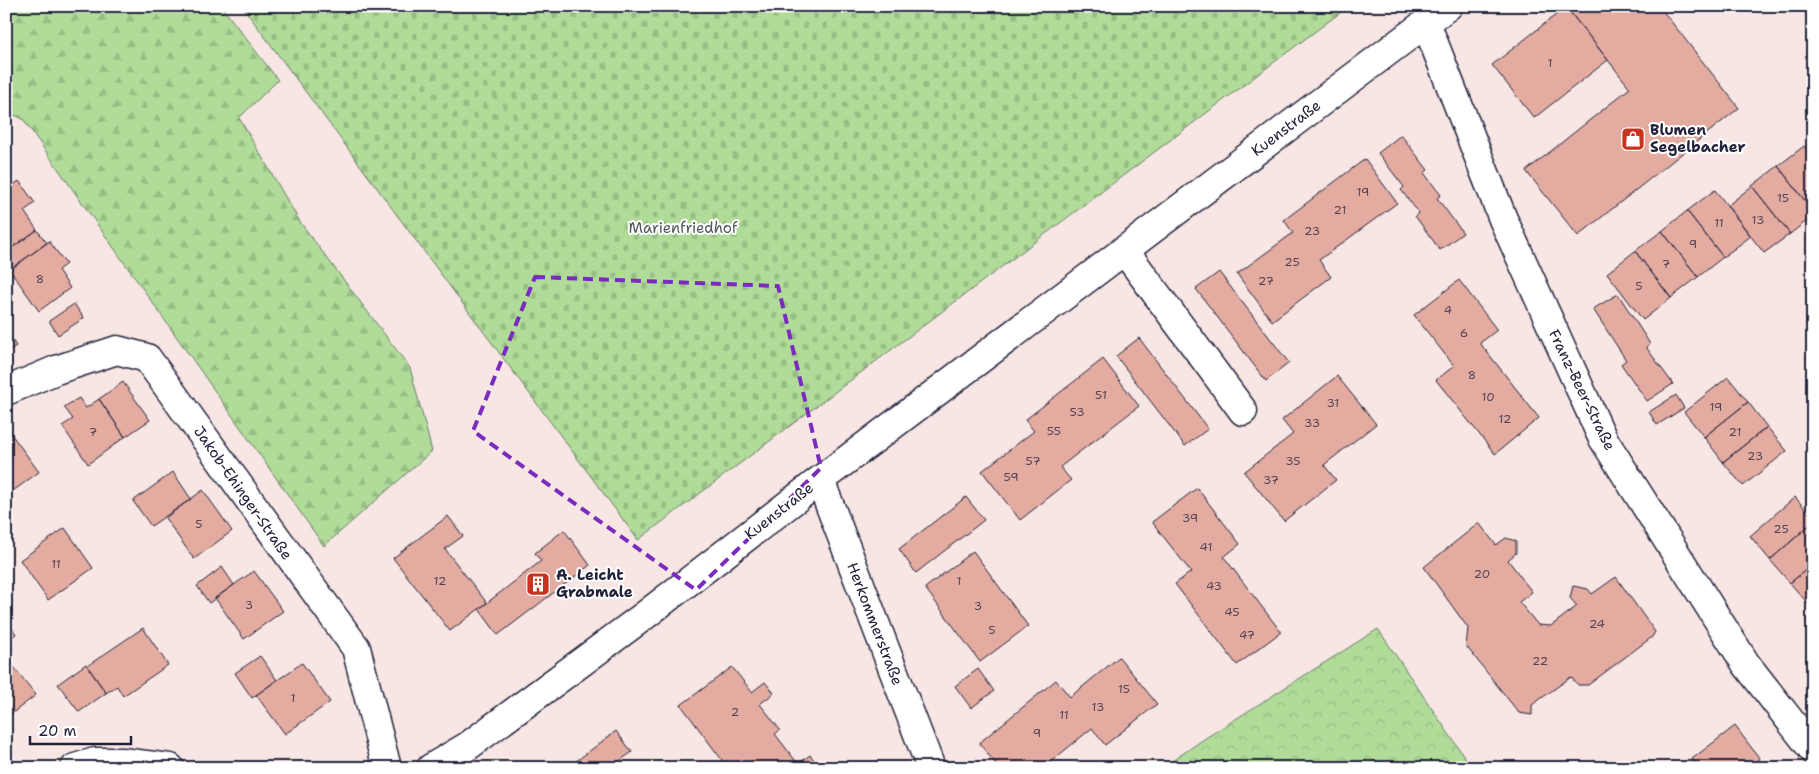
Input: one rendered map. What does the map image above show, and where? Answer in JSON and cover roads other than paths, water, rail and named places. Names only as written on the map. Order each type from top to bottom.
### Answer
[{"type":"street","name":"Kuenstraße","points":[[431,768],[468,746],[636,622],[820,480],[1448,6]]},
{"type":"street","name":"Franz-Beer-Straße","points":[[1426,22],[1503,219],[1602,436],[1746,664],[1813,750]]},
{"type":"street","points":[[1124,250],[1243,411]]},
{"type":"street","name":"Jakob-Ehinger-Straße","points":[[6,391],[56,370],[117,350],[147,358],[356,648],[387,768]]},
{"type":"street","name":"Herkommerstraße","points":[[820,480],[931,768]]},
{"type":"street","points":[[75,768],[95,762],[122,762],[170,768]]},
{"type":"place","name":"Blumen Segelbacher","points":[[1633,139]]},
{"type":"place","name":"A. Leicht Grabmale","points":[[538,584]]},
{"type":"park label","name":"Marienfriedhof","points":[[683,228]]}]
